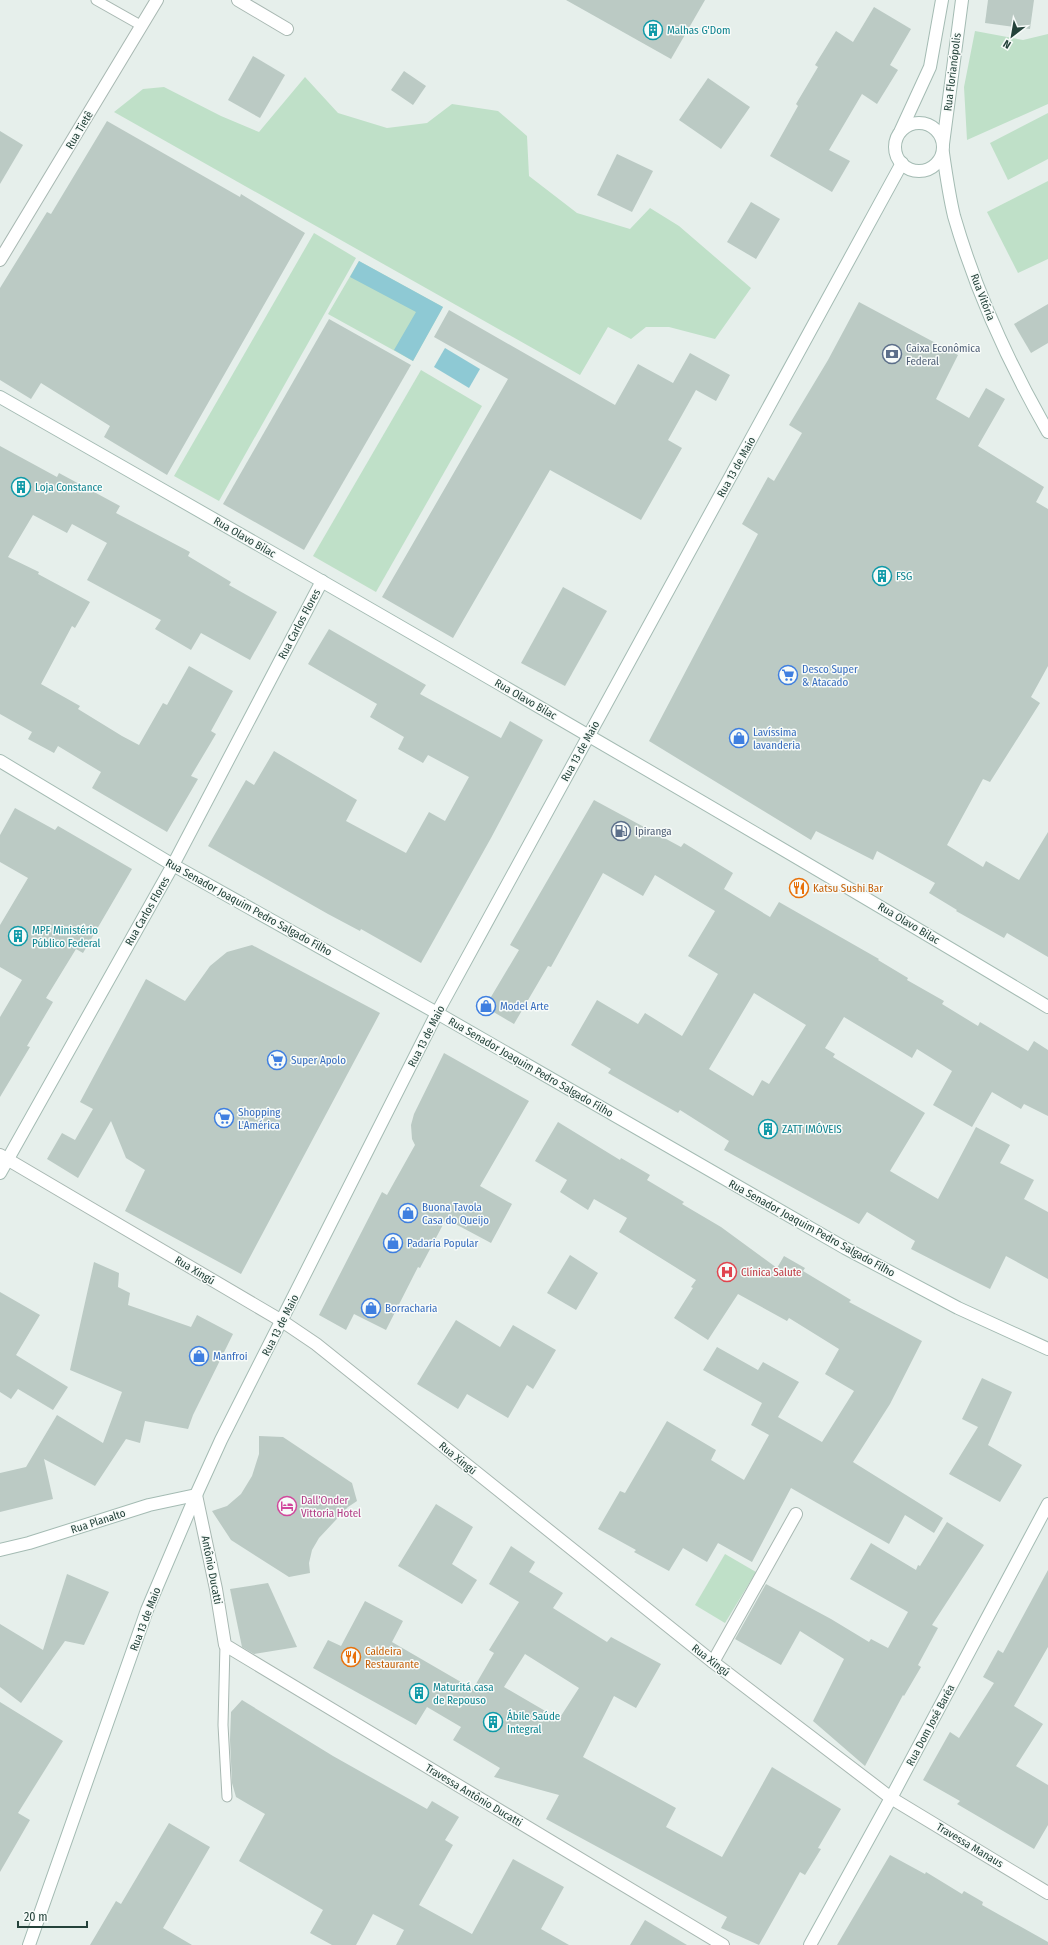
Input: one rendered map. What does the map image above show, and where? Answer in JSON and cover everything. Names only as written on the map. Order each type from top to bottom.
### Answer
[{"type":"main road","name":"Rua Tietê","points":[[0,260],[157,0]]},
{"type":"main road","points":[[238,0],[287,29]]},
{"type":"main road","name":"Rua Florianópolis","points":[[901,130],[930,67],[942,0]]},
{"type":"main road","name":"Rua Florianópolis","points":[[943,149],[962,0]]},
{"type":"main road","points":[[915,123],[931,126],[937,131],[943,149],[934,166],[927,170],[911,169],[902,163],[896,152],[895,144],[901,130],[915,123]]},
{"type":"main road","name":"Rua Vitória","points":[[943,149],[954,215],[984,300],[1007,357],[1048,432]]},
{"type":"main road","name":"Rua 13 de Maio","points":[[30,1945],[147,1610],[196,1495],[437,1013],[902,163]]},
{"type":"main road","name":"Rua Olavo Bilac","points":[[0,397],[322,581],[854,891],[1048,1007]]},
{"type":"main road","name":"Rua Carlos Flores","points":[[0,1173],[4,1157],[173,865],[322,581]]},
{"type":"main road","name":"Rua Senador Joaquim Pedro Salgado Filho","points":[[0,761],[173,865],[437,1013],[845,1248],[958,1308],[1048,1349]]},
{"type":"main road","name":"Rua Xingú","points":[[4,1157],[282,1321],[322,1349],[713,1662],[891,1798]]},
{"type":"main road","name":"Rua Planalto","points":[[0,1550],[29,1543],[149,1505],[196,1495]]},
{"type":"main road","name":"Antônio Ducatti","points":[[196,1495],[216,1589],[225,1646]]},
{"type":"main road","name":"Rua Dom José Baréa","points":[[810,1945],[891,1798],[1048,1504]]},
{"type":"main road","points":[[713,1662],[796,1514]]},
{"type":"main road","name":"Travessa Antônio Ducatti","points":[[225,1646],[723,1945]]},
{"type":"main road","name":"Travessa Manaus","points":[[891,1798],[1048,1893]]},
{"type":"lane","points":[[96,0],[142,26]]},
{"type":"lane","points":[[225,1646],[223,1725],[227,1797]]},
{"type":"green space","points":[[975,31],[1023,40],[1048,34],[1048,104],[967,140],[964,87]]},
{"type":"green space","points":[[305,77],[338,113],[387,128],[427,123],[452,104],[498,111],[527,136],[529,176],[577,213],[630,229],[650,208],[679,226],[751,288],[715,339],[669,327],[646,327],[631,339],[608,327],[580,375],[114,112],[143,89],[164,87],[221,116],[259,132]]},
{"type":"green space","points":[[1048,113],[1048,159],[1008,180],[990,143]]},
{"type":"green space","points":[[1048,181],[1048,259],[1018,273],[987,212]]},
{"type":"green space","points":[[314,233],[356,258],[219,501],[174,476]]},
{"type":"green space","points":[[359,261],[443,307],[413,361],[328,314]]},
{"type":"green space","points":[[421,370],[482,406],[376,592],[313,556]]},
{"type":"green space","points":[[725,1554],[756,1572],[725,1623],[695,1605]]},
{"type":"water","points":[[359,261],[443,307],[413,361],[394,350],[416,312],[350,277]]},
{"type":"water","points":[[445,348],[480,369],[469,388],[434,367]]},
{"type":"building","name":"Malhas G'Dom","points":[[566,0],[705,0],[671,59]]},
{"type":"building","points":[[988,0],[1034,0],[1030,29],[985,23]]},
{"type":"building","points":[[874,7],[911,29],[890,65],[898,70],[877,104],[862,94],[829,150],[850,161],[832,192],[770,156],[798,106],[796,104],[818,67],[815,65],[836,31],[853,42]]},
{"type":"building","points":[[253,56],[285,75],[260,118],[228,100]]},
{"type":"building","points":[[404,71],[426,86],[413,105],[391,90]]},
{"type":"building","points":[[708,78],[750,107],[721,149],[679,120]]},
{"type":"building","points":[[107,121],[240,197],[241,194],[305,233],[167,475],[104,437],[110,426],[41,383],[31,399],[0,380],[0,288],[47,212],[51,214]]},
{"type":"building","points":[[0,131],[23,145],[0,184]]},
{"type":"building","points":[[617,154],[653,171],[632,212],[597,195]]},
{"type":"building","points":[[751,202],[780,219],[756,259],[727,242]]},
{"type":"building","points":[[859,302],[958,355],[936,399],[969,418],[986,388],[1005,399],[978,446],[1044,487],[1036,502],[1048,509],[1048,666],[1031,697],[1040,703],[990,782],[983,779],[947,845],[983,867],[986,861],[1019,880],[1048,832],[1048,957],[1007,933],[1004,938],[956,911],[957,910],[929,893],[935,883],[877,851],[873,860],[816,831],[811,840],[649,741],[758,534],[742,524],[768,477],[774,481],[802,433],[789,425],[828,360]]},
{"type":"building","points":[[1048,304],[1048,343],[1031,353],[1014,324]]},
{"type":"building","points":[[449,310],[615,405],[638,364],[673,383],[690,353],[730,375],[716,401],[696,390],[668,440],[682,448],[641,520],[550,470],[453,638],[382,597],[508,379],[434,337]]},
{"type":"building","points":[[329,319],[411,365],[304,550],[223,504]]},
{"type":"building","points":[[0,446],[57,477],[59,473],[120,506],[116,513],[190,552],[188,556],[231,582],[229,585],[277,612],[250,660],[201,633],[191,650],[155,629],[161,620],[87,580],[107,543],[72,524],[67,533],[33,515],[8,557],[39,572],[38,574],[90,602],[75,628],[72,626],[41,684],[80,706],[78,709],[122,736],[139,745],[163,703],[167,705],[189,666],[233,691],[211,731],[216,734],[191,776],[198,779],[167,832],[92,788],[101,772],[58,746],[54,753],[28,739],[32,732],[0,714]]},
{"type":"building","points":[[563,587],[607,611],[565,686],[521,663]]},
{"type":"building","points":[[329,629],[426,685],[420,694],[501,738],[510,721],[543,740],[491,838],[421,963],[361,929],[360,931],[328,914],[208,846],[246,780],[254,785],[274,751],[357,800],[346,821],[406,853],[429,812],[445,821],[469,777],[428,755],[423,763],[398,749],[404,737],[370,717],[377,704],[308,664]]},
{"type":"building","points":[[594,800],[681,847],[684,843],[733,873],[724,889],[770,917],[779,902],[879,959],[878,960],[908,978],[907,980],[944,1001],[942,1004],[978,1026],[980,1022],[1028,1051],[1034,1041],[1048,1050],[1048,1116],[1024,1104],[1021,1109],[992,1092],[972,1127],[933,1105],[952,1071],[917,1049],[912,1058],[844,1017],[825,1048],[835,1054],[833,1057],[925,1113],[890,1171],[938,1199],[976,1127],[1010,1145],[1000,1163],[1034,1180],[1024,1199],[1048,1212],[1048,1279],[1006,1256],[990,1289],[911,1249],[915,1241],[867,1212],[859,1224],[724,1150],[729,1141],[680,1110],[678,1113],[608,1073],[611,1069],[571,1045],[597,1000],[638,1024],[645,1013],[682,1036],[718,974],[688,956],[715,911],[655,875],[643,896],[603,873],[551,967],[548,966],[514,1024],[485,1007],[519,950],[510,945]],"holes":[[[754,993],[806,1025],[769,1084],[762,1080],[753,1096],[709,1069]]]},
{"type":"building","points":[[15,808],[55,830],[58,826],[132,869],[83,953],[76,949],[46,998],[53,1002],[27,1046],[30,1047],[0,1097],[0,1017],[22,980],[0,967],[0,925],[28,878],[0,862],[0,835]]},
{"type":"building","name":"Shopping L'América","points":[[252,945],[380,1013],[241,1274],[125,1211],[145,1170],[126,1158],[111,1121],[78,1178],[47,1159],[62,1133],[75,1140],[93,1109],[80,1102],[146,979],[185,1001],[210,966],[227,952]]},
{"type":"building","points":[[444,1053],[529,1101],[480,1186],[512,1204],[491,1243],[446,1219],[420,1268],[418,1267],[386,1330],[354,1314],[346,1330],[319,1315],[382,1192],[387,1195],[415,1145],[412,1139],[411,1125],[414,1114]]},
{"type":"building","points":[[558,1122],[620,1160],[621,1158],[650,1175],[647,1180],[684,1202],[682,1204],[721,1227],[777,1268],[784,1256],[805,1268],[803,1271],[851,1300],[849,1302],[922,1341],[890,1404],[853,1462],[943,1518],[934,1533],[905,1515],[889,1544],[791,1488],[752,1562],[718,1543],[707,1562],[683,1548],[669,1571],[634,1552],[636,1550],[598,1529],[620,1491],[625,1493],[667,1421],[716,1450],[711,1460],[744,1480],[769,1435],[751,1425],[762,1403],[703,1370],[717,1347],[758,1370],[763,1362],[799,1382],[778,1417],[822,1442],[854,1391],[825,1374],[839,1349],[789,1318],[787,1321],[738,1294],[708,1340],[674,1318],[693,1288],[691,1287],[696,1280],[619,1232],[627,1218],[594,1199],[588,1210],[560,1192],[567,1180],[535,1161]]},
{"type":"building","points":[[570,1255],[598,1273],[576,1310],[547,1293]]},
{"type":"building","points":[[94,1262],[119,1273],[118,1287],[130,1293],[128,1305],[191,1327],[197,1315],[233,1334],[193,1415],[188,1429],[145,1421],[140,1443],[126,1439],[95,1486],[44,1459],[53,1499],[0,1512],[0,1473],[26,1467],[57,1415],[103,1443],[122,1392],[70,1370]]},
{"type":"building","points":[[0,1292],[40,1315],[16,1355],[68,1387],[53,1410],[18,1389],[11,1399],[0,1392]]},
{"type":"building","points":[[456,1320],[500,1347],[513,1325],[556,1350],[533,1389],[527,1385],[508,1418],[467,1394],[458,1409],[417,1384]]},
{"type":"building","points":[[982,1378],[1012,1392],[988,1445],[1022,1465],[1000,1502],[949,1474],[978,1427],[962,1419]]},
{"type":"building","name":"Dall’Onder Vittoria Hotel","points":[[259,1436],[283,1437],[352,1483],[357,1501],[348,1507],[319,1538],[312,1550],[309,1563],[310,1573],[289,1577],[231,1540],[212,1511],[227,1506],[241,1494],[252,1476],[259,1454]]},
{"type":"building","points":[[436,1504],[473,1527],[452,1564],[477,1580],[462,1604],[398,1566]]},
{"type":"building","points":[[947,1522],[984,1545],[932,1625],[938,1628],[918,1665],[921,1667],[904,1696],[903,1695],[865,1766],[813,1721],[844,1659],[800,1631],[781,1665],[735,1639],[766,1584],[831,1619],[869,1642],[871,1639],[888,1648],[908,1612],[850,1579],[871,1543],[916,1570]]},
{"type":"building","points":[[511,1546],[535,1562],[529,1572],[563,1593],[553,1608],[607,1642],[611,1637],[661,1664],[636,1708],[614,1696],[583,1757],[676,1808],[666,1827],[722,1857],[772,1767],[841,1809],[818,1848],[821,1849],[805,1875],[800,1872],[759,1945],[721,1928],[727,1917],[546,1819],[559,1795],[494,1777],[500,1768],[453,1740],[461,1727],[427,1707],[416,1725],[313,1668],[328,1640],[341,1646],[365,1601],[403,1621],[392,1642],[473,1689],[494,1653],[489,1650],[519,1602],[489,1584]],"holes":[[[525,1654],[579,1688],[559,1719],[504,1687]]]},
{"type":"building","points":[[1048,1570],[1048,1647],[1014,1706],[1043,1724],[1016,1766],[1048,1785],[1048,1825],[1034,1849],[957,1804],[960,1801],[923,1780],[950,1732],[959,1738],[994,1683],[983,1677],[998,1650],[1003,1653]]},
{"type":"building","points":[[67,1574],[109,1592],[84,1645],[65,1641],[21,1703],[0,1687],[0,1624],[43,1650]]},
{"type":"building","points":[[268,1583],[297,1647],[254,1654],[242,1647],[230,1589]]},
{"type":"building","points":[[242,1700],[333,1756],[427,1809],[432,1801],[459,1817],[445,1840],[453,1845],[419,1905],[472,1934],[513,1859],[564,1887],[541,1929],[569,1945],[396,1945],[404,1930],[373,1914],[356,1945],[332,1945],[310,1933],[323,1910],[239,1861],[265,1814],[236,1797],[232,1783],[230,1740],[231,1712]]},
{"type":"building","points":[[0,1702],[63,1741],[18,1813],[30,1820],[0,1872]]},
{"type":"building","points":[[169,1823],[210,1847],[163,1928],[192,1945],[90,1945],[116,1901],[121,1904]]},
{"type":"building","points":[[890,1855],[925,1874],[926,1872],[962,1894],[964,1891],[983,1902],[982,1905],[1048,1942],[1048,1945],[837,1945]]},
{"type":"building","points":[[645,1920],[687,1945],[630,1945]]},
{"type":"place","name":"Malhas G'Dom","points":[[653,30]]},
{"type":"place","name":"Caixa Econômica Federal","points":[[892,354]]},
{"type":"place","name":"Loja Constance","points":[[21,487]]},
{"type":"place","name":"FSG","points":[[882,576]]},
{"type":"place","name":"Desco Super & Atacado","points":[[788,675]]},
{"type":"place","name":"Lavíssima lavanderia","points":[[739,738]]},
{"type":"place","name":"Ipiranga","points":[[621,831]]},
{"type":"place","name":"Katsu Sushi Bar","points":[[799,888]]},
{"type":"place","name":"MPF Ministério Público Federal","points":[[18,936]]},
{"type":"place","name":"Model Arte","points":[[486,1006]]},
{"type":"place","name":"Super Apolo","points":[[277,1060]]},
{"type":"place","name":"Shopping L'América","points":[[224,1118]]},
{"type":"place","name":"ZATT IMÓVEIS","points":[[768,1129]]},
{"type":"place","name":"Buona Tavola Casa do Queijo","points":[[408,1213]]},
{"type":"place","name":"Padaria Popular","points":[[393,1243]]},
{"type":"place","name":"Clínica Salute","points":[[727,1272]]},
{"type":"place","name":"Borracharia","points":[[371,1308]]},
{"type":"place","name":"Manfroi","points":[[199,1356]]},
{"type":"place","name":"Dall’Onder Vittoria Hotel","points":[[287,1506]]},
{"type":"place","name":"Caldeira Restaurante","points":[[351,1657]]},
{"type":"place","name":"Maturitá casa de Repouso","points":[[419,1693]]},
{"type":"place","name":"Ábile Saúde Integral","points":[[493,1722]]}]
